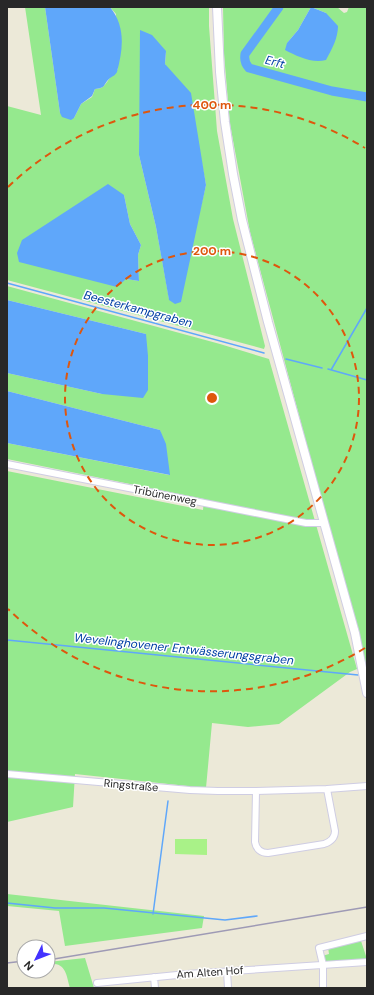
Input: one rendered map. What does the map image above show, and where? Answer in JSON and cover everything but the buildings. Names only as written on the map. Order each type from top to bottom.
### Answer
[{"type":"street","points":[[217,7],[218,48],[224,117],[239,208],[262,299],[355,633],[367,693]]},
{"type":"street","name":"Tribünenweg","points":[[7,464],[306,523],[324,523]]},
{"type":"street","name":"Ringstraße","points":[[7,774],[190,790],[256,791],[367,786]]},
{"type":"street","points":[[256,791],[255,842],[258,849],[266,853],[324,844],[332,840],[334,831],[327,789]]},
{"type":"street","points":[[323,988],[323,965],[319,948],[367,936]]},
{"type":"street","name":"Am Alten Hof","points":[[97,983],[227,971],[367,962]]},
{"type":"street","points":[[227,971],[228,988]]},
{"type":"street","points":[[154,977],[155,988]]},
{"type":"green space","points":[[25,7],[45,7],[60,113],[74,118],[81,104],[92,97],[95,89],[104,86],[118,69],[116,14],[110,7],[209,7],[209,26],[217,131],[233,219],[265,346],[264,349],[7,280],[7,106],[41,115]],"holes":[[[166,51],[165,64],[199,148],[206,185],[196,227],[169,299],[156,227],[139,155],[140,112]],[[124,195],[130,224],[141,245],[138,255],[139,281],[126,279]]]},
{"type":"green space","points":[[223,7],[311,7],[337,7],[344,13],[347,12],[349,7],[367,7],[367,670],[250,232],[230,124],[224,54]],"holes":[[[311,7],[326,13],[287,43],[298,30]]]},
{"type":"green space","points":[[7,286],[220,344],[269,359],[357,669],[350,672],[279,724],[248,727],[212,723],[206,788],[75,774],[73,807],[7,822],[7,471],[203,510],[204,499],[7,459],[7,443],[169,475],[160,430],[7,391],[7,373],[102,394],[146,334],[7,300]]},
{"type":"green space","points":[[175,839],[207,839],[207,855],[175,854]]},
{"type":"green space","points":[[7,894],[204,916],[202,928],[65,946],[59,911],[7,906]]},
{"type":"green space","points":[[360,938],[367,959],[324,962],[322,956],[329,954],[328,947]]},
{"type":"green space","points":[[85,958],[94,988],[70,988],[64,970],[62,967],[56,964],[56,961]]},
{"type":"water","points":[[45,7],[110,7],[119,22],[121,30],[122,47],[117,72],[103,87],[95,89],[92,96],[81,104],[74,118],[71,120],[62,117],[60,113]]},
{"type":"water","points":[[311,7],[326,13],[338,26],[336,39],[326,60],[310,60],[285,50],[287,43],[298,30]]},
{"type":"water","points":[[140,30],[152,35],[166,51],[165,64],[191,93],[206,185],[181,302],[175,304],[169,300],[156,227],[139,155]]},
{"type":"water","points":[[108,184],[124,195],[130,224],[141,245],[138,255],[139,281],[126,279],[117,287],[19,262],[17,253],[22,240]]},
{"type":"water","points":[[7,300],[146,334],[148,356],[148,390],[143,398],[102,394],[7,373]]},
{"type":"water","points":[[7,391],[160,430],[166,444],[170,475],[7,443]]},
{"type":"waterway","name":"Erft","points":[[279,7],[245,54],[245,62],[249,68],[332,91],[367,97]]},
{"type":"waterway","name":"Beesterkampgraben","points":[[7,283],[264,353]]},
{"type":"waterway","points":[[331,370],[367,308]]},
{"type":"waterway","name":"Beesterkampgraben","points":[[286,359],[322,368]]},
{"type":"waterway","name":"Beesterkampgraben","points":[[328,369],[367,380]]},
{"type":"waterway","name":"Wevelinghovener Entwässerungsgraben","points":[[7,640],[358,675]]},
{"type":"waterway","points":[[153,914],[168,801]]},
{"type":"waterway","points":[[7,903],[55,908],[104,908],[225,920],[257,916]]},
{"type":"railway","points":[[56,959],[367,907]]},
{"type":"railway","points":[[7,963],[16,962]]}]
